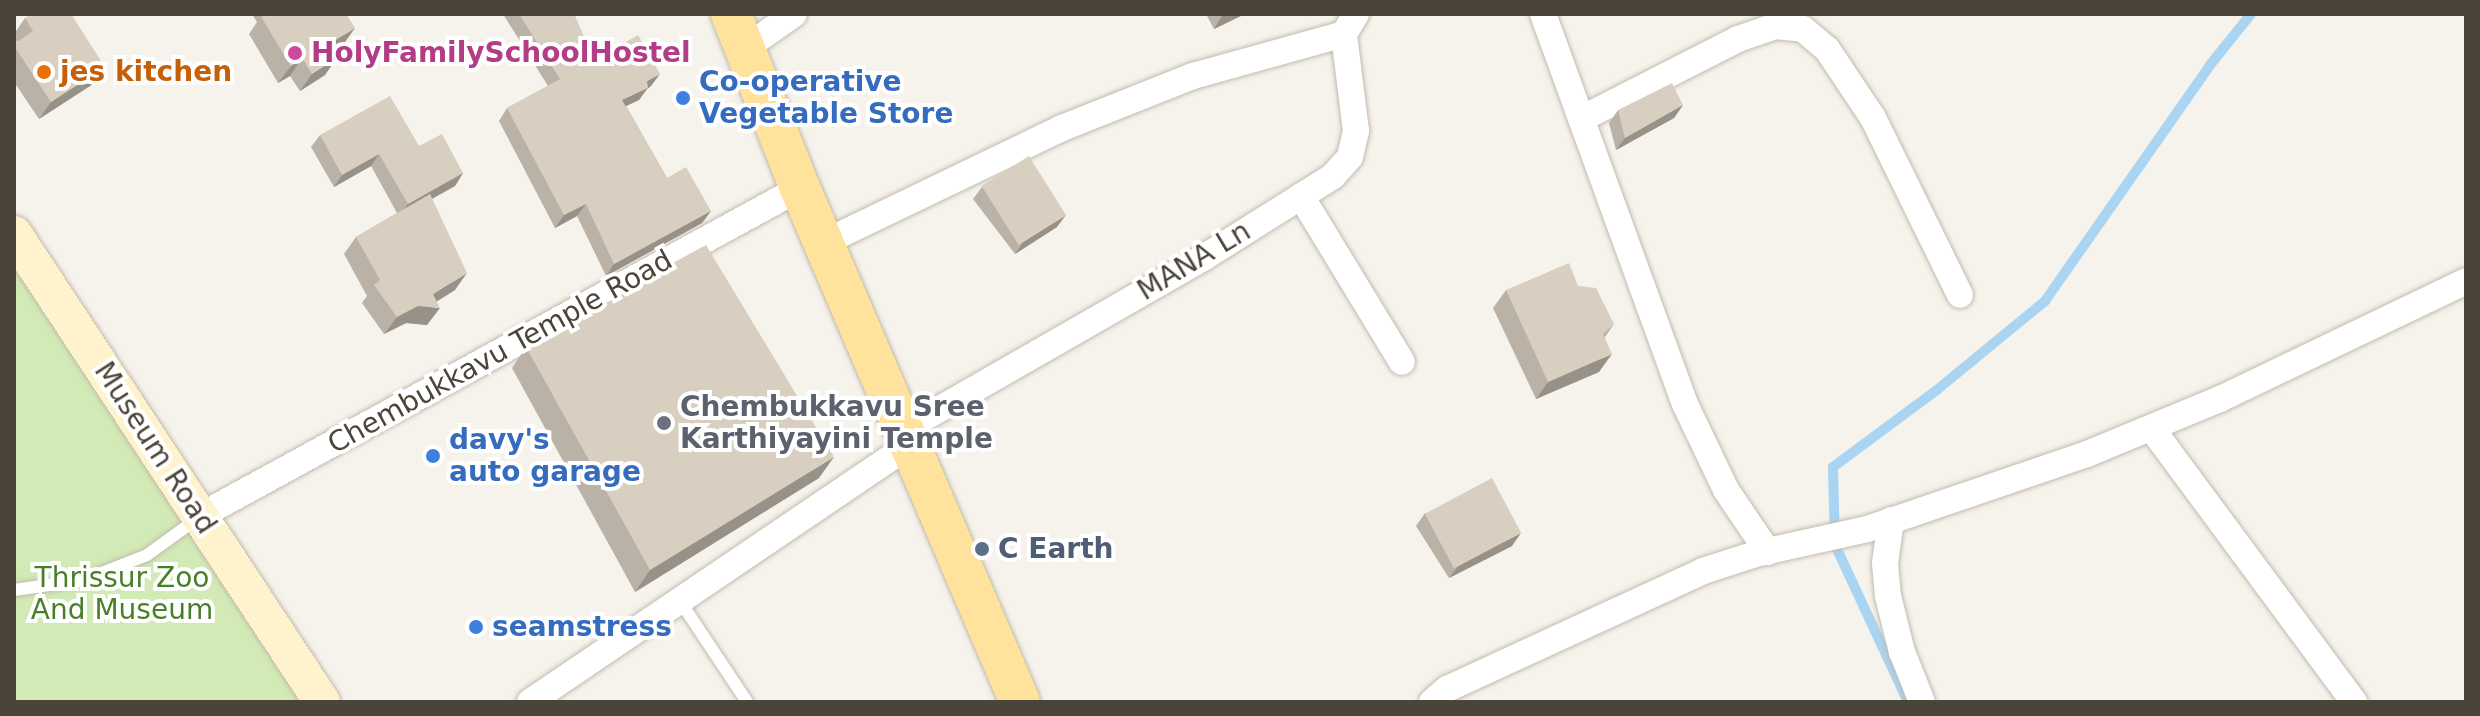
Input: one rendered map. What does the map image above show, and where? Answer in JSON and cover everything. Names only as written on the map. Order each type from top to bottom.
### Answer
[{"type":"main road","points":[[739,30],[800,188],[1020,702]]},
{"type":"main road","name":"Museum Road","points":[[14,234],[322,702]]},
{"type":"street","points":[[739,30],[794,14]]},
{"type":"street","points":[[1543,14],[1685,404],[1726,490],[1768,552]]},
{"type":"street","points":[[823,243],[1062,128],[1193,76],[1350,24]]},
{"type":"street","name":"MANA Ln","points":[[530,702],[680,601],[907,438],[1333,176],[1350,157],[1356,131],[1350,24]]},
{"type":"street","points":[[1581,119],[1738,39],[1775,26],[1803,29],[1827,49],[1873,118],[1960,295]]},
{"type":"street","name":"Chembukkavu Temple Road","points":[[200,516],[800,188]]},
{"type":"street","points":[[1301,196],[1402,362]]},
{"type":"street","points":[[1440,695],[1703,571],[1879,525],[2152,429],[2466,281]]},
{"type":"street","points":[[2152,429],[2353,702]]},
{"type":"street","points":[[1879,525],[1888,596],[1902,652],[1922,702]]},
{"type":"lane","points":[[14,590],[84,580],[147,555],[200,516]]},
{"type":"lane","points":[[680,601],[747,702]]},
{"type":"green space","name":"Thrissur Zoo And Museum","points":[[14,234],[322,702],[14,702]]},
{"type":"building","points":[[32,14],[71,14],[105,67],[51,102],[14,46],[33,31],[25,18]]},
{"type":"building","name":"HolyFamilySchoolHostel","points":[[265,14],[346,14],[355,28],[329,44],[337,58],[312,74],[302,58],[291,66],[261,17]]},
{"type":"building","points":[[519,14],[574,14],[594,60],[638,35],[660,74],[647,81],[648,88],[622,100],[667,178],[686,167],[711,211],[614,264],[586,204],[564,215],[507,108],[560,79]]},
{"type":"building","points":[[1672,83],[1683,105],[1625,138],[1618,110]]},
{"type":"building","points":[[390,96],[419,146],[442,134],[463,173],[408,204],[379,154],[342,175],[320,135]]},
{"type":"building","points":[[1029,156],[1066,215],[1019,245],[982,186]]},
{"type":"building","points":[[430,194],[467,273],[433,294],[440,308],[418,306],[397,317],[374,285],[380,280],[356,237]]},
{"type":"building","name":"Chembukkavu Sree Karthiyayini Temple","points":[[706,245],[834,457],[650,570],[526,347]]},
{"type":"building","points":[[1569,263],[1578,286],[1596,288],[1614,324],[1603,334],[1612,354],[1548,382],[1506,290]]},
{"type":"building","points":[[1492,478],[1521,533],[1454,568],[1425,514]]},
{"type":"waterway","points":[[1908,702],[1835,545],[1833,467],[1938,389],[2045,301],[2210,65],[2251,14]]},
{"type":"place","name":"HolyFamilySchoolHostel","points":[[295,53]]},
{"type":"place","name":"jes kitchen","points":[[44,72]]},
{"type":"place","name":"Co-operative Vegetable Store","points":[[683,98]]},
{"type":"place","name":"Chembukkavu Sree Karthiyayini Temple","points":[[664,423]]},
{"type":"place","name":"davy's auto garage","points":[[433,456]]},
{"type":"place","name":"C Earth","points":[[982,549]]},
{"type":"place","name":"seamstress","points":[[476,627]]}]
